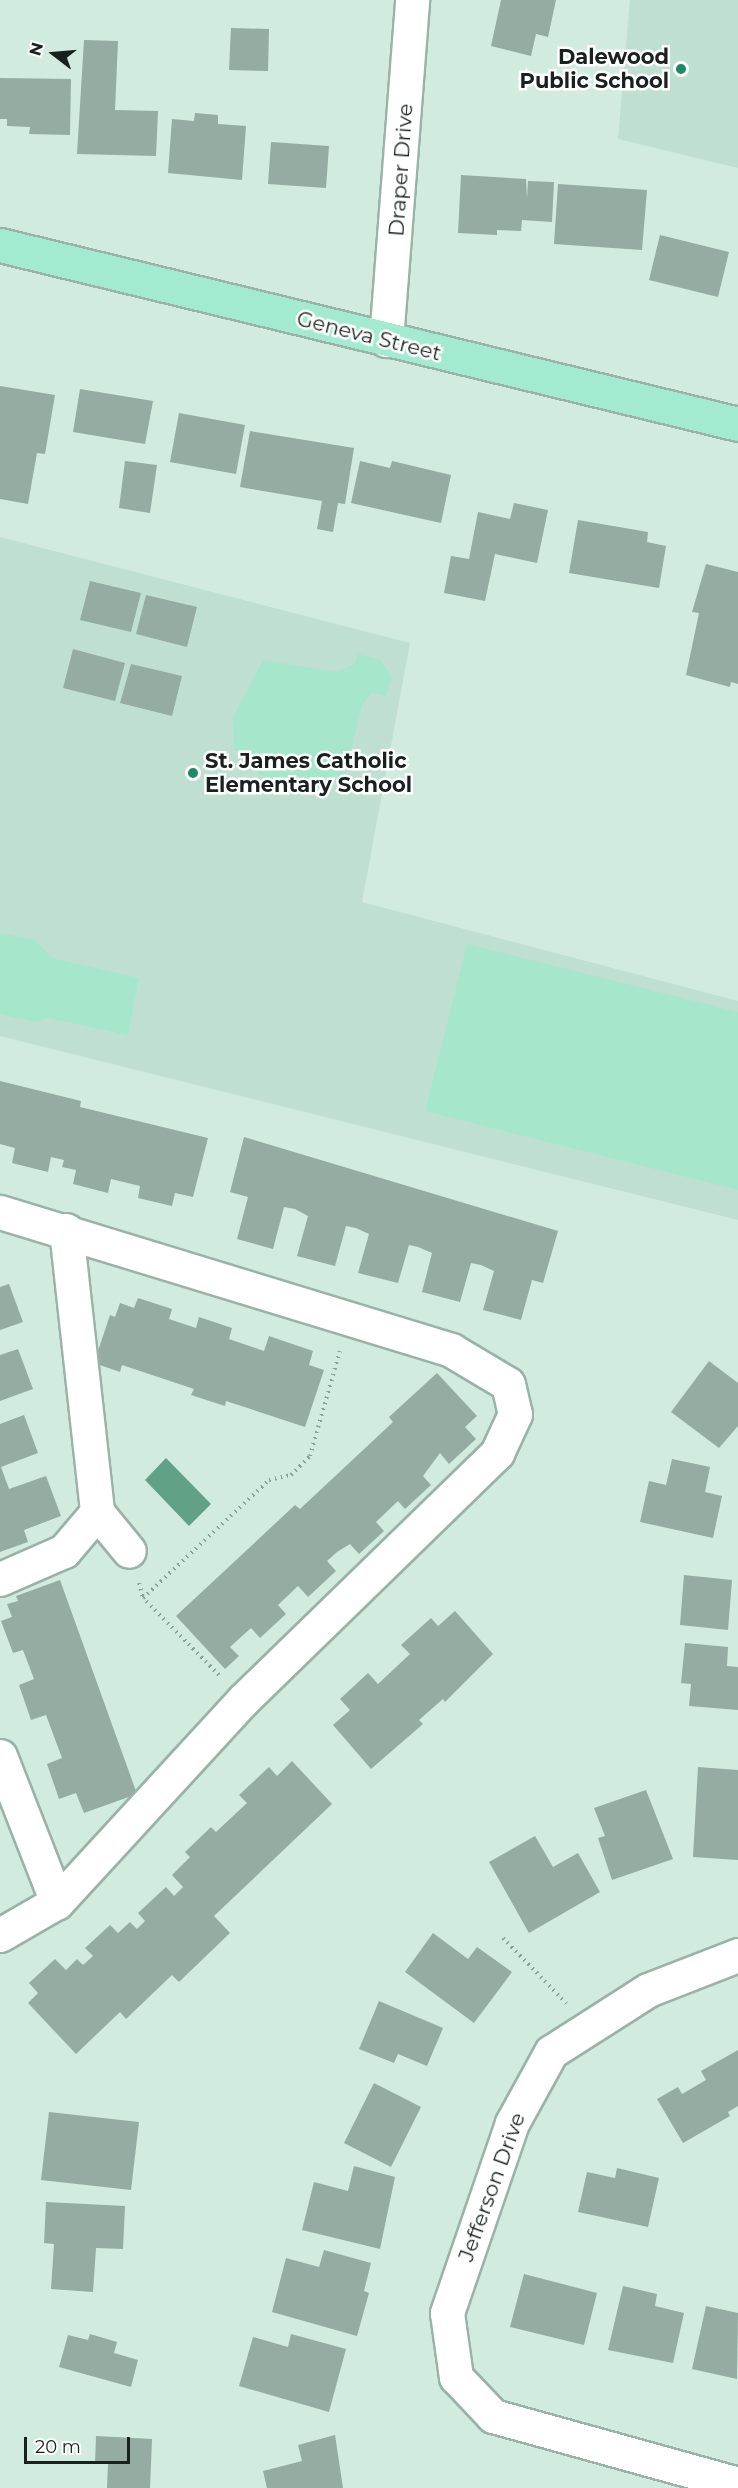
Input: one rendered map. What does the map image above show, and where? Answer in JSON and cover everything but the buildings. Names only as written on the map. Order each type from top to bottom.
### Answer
[{"type":"main road","name":"Geneva Street","points":[[0,246],[738,424]]},
{"type":"street","name":"Draper Drive","points":[[386,340],[412,0]]},
{"type":"street","points":[[0,1212],[66,1230],[451,1350],[508,1384],[515,1414],[497,1453],[243,1700],[57,1902],[0,1935]]},
{"type":"street","points":[[66,1230],[96,1512],[129,1551]]},
{"type":"street","points":[[0,1580],[64,1551],[96,1512]]},
{"type":"street","points":[[0,1756],[57,1902]]},
{"type":"street","name":"Jefferson Drive","points":[[685,2479],[493,2416],[456,2377],[447,2313],[512,2123],[551,2052],[648,1990],[738,1955]]},
{"type":"street","points":[[685,2479],[738,2484]]},
{"type":"path","points":[[243,1700],[143,1598],[269,1480],[291,1475],[310,1456],[350,1317]]},
{"type":"path","points":[[503,1938],[590,2027]]},
{"type":"shaded area","name":"Dalewood Public School","points":[[630,0],[738,0],[738,168],[618,139]]},
{"type":"shaded area","name":"St. James Catholic Elementary School","points":[[0,537],[410,643],[362,902],[738,1001],[738,1220],[0,1036]]},
{"type":"shaded area","points":[[358,654],[381,660],[392,677],[386,696],[371,692],[362,706],[344,778],[314,791],[260,775],[234,749],[233,717],[263,660],[336,672],[355,664]]},
{"type":"shaded area","points":[[0,933],[35,940],[52,958],[139,978],[128,1035],[48,1018],[36,1022],[0,1014]]},
{"type":"shaded area","points":[[467,944],[738,1012],[738,1190],[425,1111]]},
{"type":"shaded area","points":[[166,1458],[211,1504],[189,1526],[145,1480]]},
{"type":"place","name":"Dalewood Public School","points":[[681,69]]},
{"type":"place","name":"St. James Catholic Elementary School","points":[[193,773]]}]
